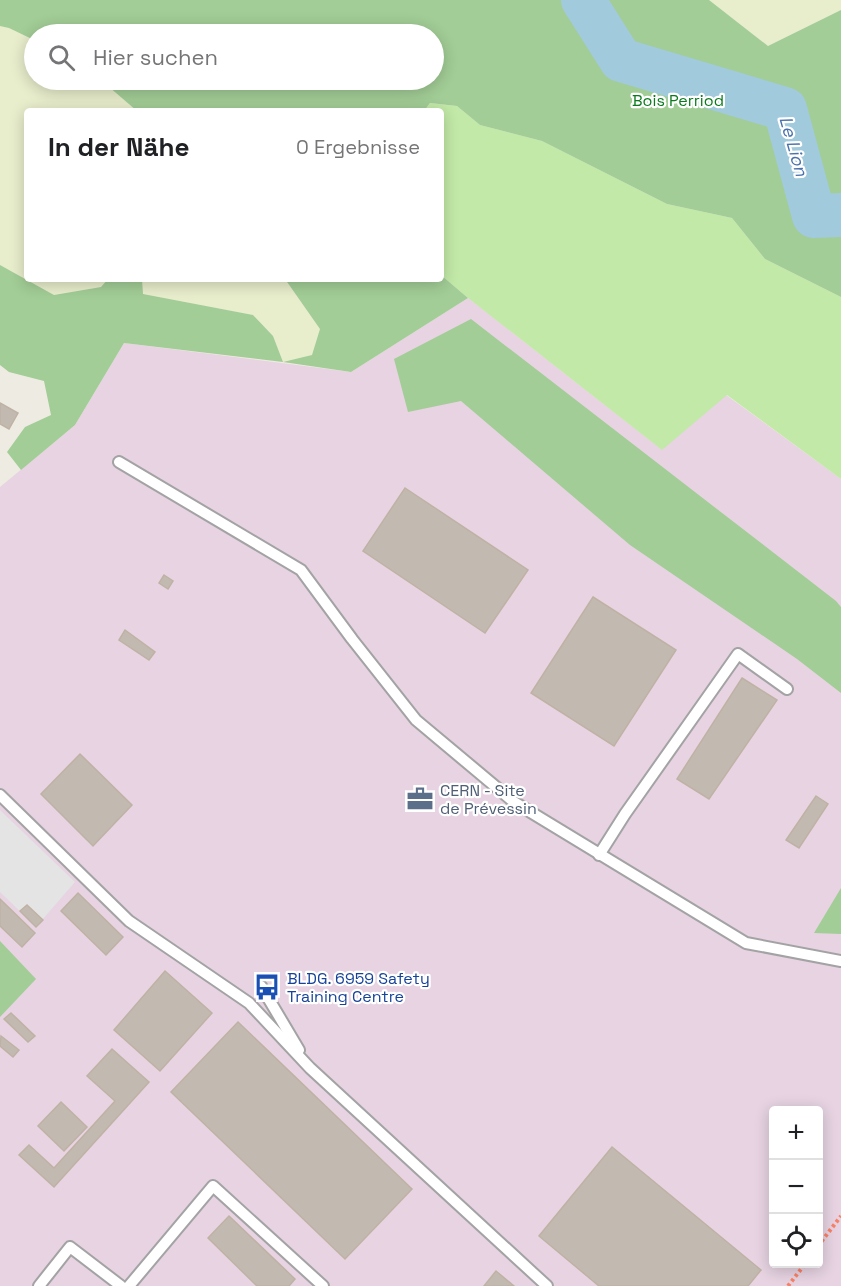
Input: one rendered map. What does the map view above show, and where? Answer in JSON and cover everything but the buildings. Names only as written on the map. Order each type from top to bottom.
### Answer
[{"type":"lane","points":[[119,462],[301,570],[416,720],[514,802],[746,943],[841,961]]},
{"type":"lane","points":[[599,855],[625,814],[738,654],[787,689]]},
{"type":"lane","points":[[0,795],[129,921],[249,1003],[310,1068],[547,1286]]},
{"type":"lane","points":[[261,986],[310,1068]]},
{"type":"lane","points":[[129,1286],[213,1186],[323,1286]]},
{"type":"lane","points":[[39,1286],[70,1247],[122,1286]]},
{"type":"path","points":[[823,1241],[841,1216]]},
{"type":"path","points":[[789,1286],[802,1268]]},
{"type":"shaded area","name":"CERN - Site de Prévessin","points":[[468,298],[661,449],[726,395],[841,479],[841,1286],[0,1286],[0,487],[75,425],[124,343],[351,372]]},
{"type":"shaded area","points":[[0,810],[75,882],[36,927],[0,892]]},
{"type":"green space","name":"Bois Perriod","points":[[0,0],[709,0],[768,46],[841,10],[841,297],[765,259],[732,218],[667,204],[542,141],[480,125],[457,106],[430,103],[426,108],[134,108],[113,90],[444,90],[444,24],[24,24],[24,35],[0,26]]},
{"type":"green space","points":[[709,0],[841,0],[841,10],[768,46]]},
{"type":"green space","points":[[0,26],[24,35],[24,90],[113,90],[134,108],[24,108],[24,278],[0,265]]},
{"type":"green space","points":[[430,103],[457,106],[480,125],[542,141],[667,204],[732,218],[765,259],[841,297],[841,479],[727,395],[662,450],[444,278],[444,108],[426,108]]},
{"type":"green space","points":[[0,265],[24,278],[24,282],[31,282],[54,295],[101,287],[105,282],[142,282],[143,294],[253,315],[273,336],[283,362],[124,343],[75,425],[21,470],[7,452],[25,427],[51,415],[44,381],[9,372],[0,365]]},
{"type":"green space","points":[[444,278],[468,298],[351,372],[283,362],[312,355],[320,329],[287,282],[444,282]]},
{"type":"green space","points":[[31,282],[105,282],[101,287],[54,295]]},
{"type":"green space","points":[[141,282],[287,282],[320,329],[312,355],[283,362],[273,336],[253,315],[143,294]]},
{"type":"green space","points":[[471,319],[836,601],[841,607],[841,693],[797,659],[630,545],[461,401],[408,412],[394,359]]},
{"type":"green space","points":[[841,888],[841,934],[814,933]]},
{"type":"green space","points":[[0,941],[36,979],[0,1017]]},
{"type":"waterway","name":"Le Lion","points":[[583,0],[621,60],[785,109],[814,216],[841,215]]},
{"type":"place","name":"CERN - Site de Prévessin","points":[[420,799]]},
{"type":"place","name":"BLDG. 6959 Safety Training Centre","points":[[267,987]]}]
